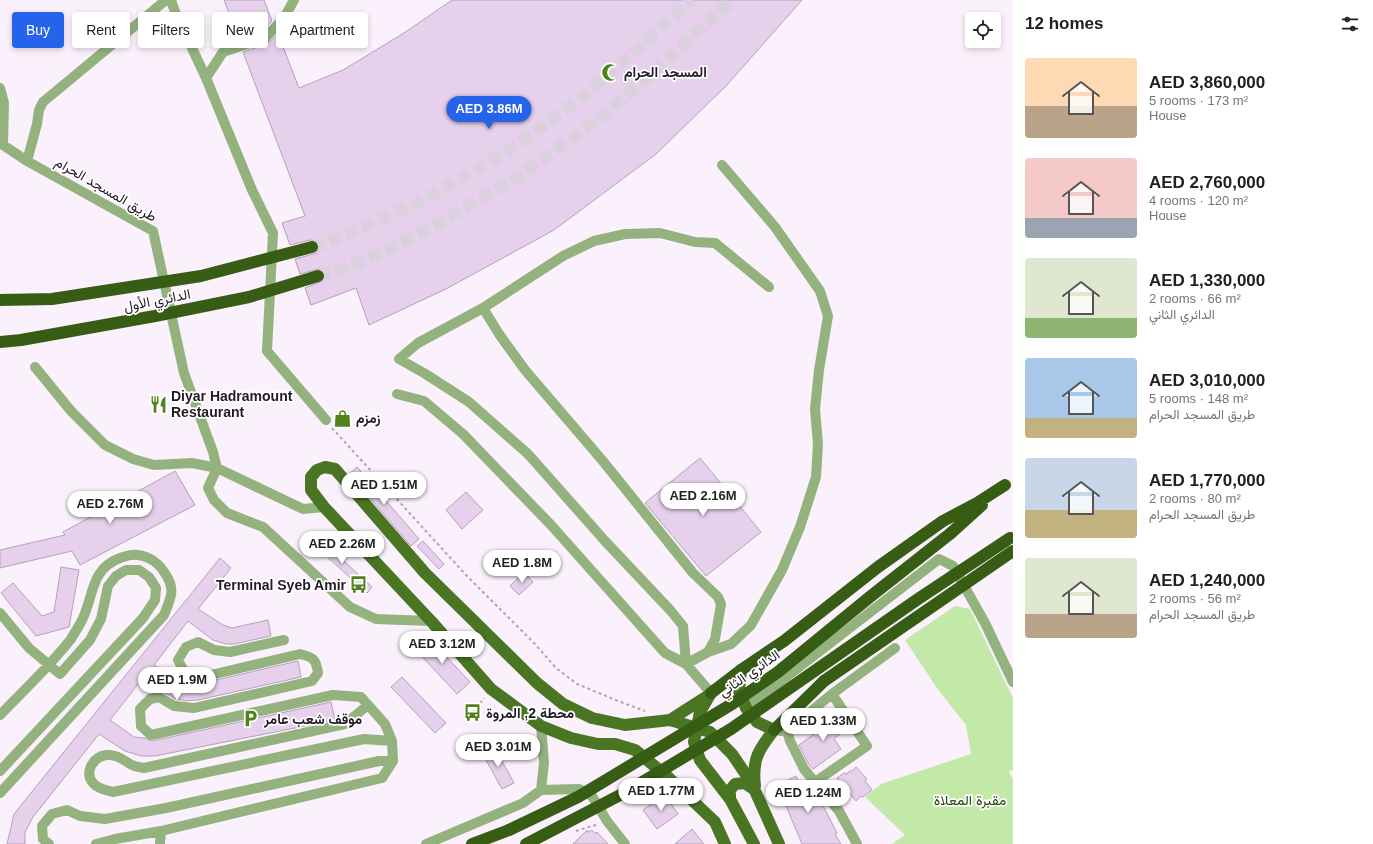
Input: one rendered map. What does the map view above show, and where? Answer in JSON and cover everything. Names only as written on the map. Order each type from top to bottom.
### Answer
[{"type":"highway","name":"الدائري الأول","points":[[0,300],[52,299],[201,276],[312,247]]},
{"type":"highway","name":"الدائري الأول","points":[[0,342],[21,340],[154,316],[249,297],[318,276]]},
{"type":"highway","points":[[711,693],[741,670],[784,641],[878,567],[943,521],[977,503],[1009,482]]},
{"type":"highway","name":"الدائري الثاني","points":[[472,844],[509,830],[578,797],[732,704],[778,672],[951,533],[1009,482]]},
{"type":"highway","points":[[526,844],[624,793],[731,729],[918,599],[1012,538]]},
{"type":"highway","points":[[774,730],[824,681],[1013,551]]},
{"type":"main road","points":[[726,844],[715,822],[669,778],[635,750],[615,744],[598,744],[571,738],[541,726],[491,689],[431,621],[324,507],[311,490],[311,477],[316,470],[325,467],[336,469],[425,573],[537,683],[563,704],[592,718],[625,725],[670,720],[710,732],[732,754],[751,782],[779,844]]},
{"type":"main road","points":[[741,670],[739,691],[746,708],[757,722],[774,730],[762,745],[756,757],[753,771],[755,790]]},
{"type":"main road","points":[[670,720],[711,693]]},
{"type":"main road","points":[[711,693],[700,712],[694,742],[700,760],[730,799],[754,844]]},
{"type":"main road","points":[[730,799],[730,790],[735,784],[745,783],[755,790]]},
{"type":"street","points":[[27,161],[37,124],[39,110],[43,102],[166,0]]},
{"type":"street","points":[[171,0],[175,12],[206,78],[252,190],[273,233],[267,351],[326,420]]},
{"type":"street","points":[[206,78],[223,52],[265,38],[284,18],[294,0]]},
{"type":"street","points":[[0,88],[4,103],[2,144]]},
{"type":"street","name":"طريق المسجد الحرام","points":[[2,144],[27,161],[153,231],[184,373],[213,452],[217,468]]},
{"type":"street","points":[[686,664],[708,652],[731,644],[751,625],[782,570],[800,527],[816,477],[818,444],[815,409],[819,370],[828,316],[820,291],[774,227],[722,165]]},
{"type":"street","points":[[686,664],[683,626],[528,454],[469,402],[399,359],[418,343],[483,308],[563,256],[594,241],[625,234],[660,233],[695,242],[715,243],[769,287]]},
{"type":"street","points":[[483,308],[499,334],[525,370],[602,460],[693,573],[718,596],[720,604],[715,639],[708,652]]},
{"type":"street","points":[[35,367],[71,411],[105,445],[133,459],[154,465],[192,463],[217,468],[303,509],[324,507]]},
{"type":"street","points":[[397,394],[424,401],[463,434],[551,525],[665,653],[686,664],[711,693]]},
{"type":"street","points":[[217,468],[208,488],[214,500],[227,513],[262,527],[350,608],[376,619],[431,621]]},
{"type":"street","points":[[0,715],[71,639],[83,617],[94,585],[102,569],[114,561],[132,554],[148,557],[162,568],[169,580],[172,595],[164,615],[0,792]]},
{"type":"street","points":[[746,708],[940,559],[953,566],[985,623],[1013,682]]},
{"type":"street","points":[[0,613],[29,648],[60,674],[90,640],[101,619],[108,586],[116,576],[126,570],[139,570],[149,578],[156,588],[155,600],[143,618],[0,771]]},
{"type":"street","points":[[96,844],[161,831],[382,778],[393,761],[392,741],[385,724],[361,697],[333,695],[151,735],[141,726],[140,709],[150,699],[160,697],[174,706],[194,708],[312,681],[318,673],[316,663],[310,656],[300,654],[198,678],[185,673],[178,660],[186,647],[198,642],[214,650],[230,652],[284,640]]},
{"type":"street","points":[[774,730],[787,731],[832,694],[895,648]]},
{"type":"street","points":[[815,782],[867,746],[832,694]]},
{"type":"street","points":[[368,705],[344,724],[144,768],[133,766],[120,757],[108,755],[99,757],[91,765],[89,774],[93,783],[100,789],[113,792],[364,739],[392,741]]},
{"type":"street","points":[[541,726],[544,763],[541,790]]},
{"type":"street","points":[[787,731],[790,741],[804,768],[839,811],[857,844]]},
{"type":"street","points":[[49,844],[43,839],[42,826],[52,814],[67,810],[80,816],[105,819],[166,808],[378,761],[393,761]]},
{"type":"street","points":[[426,844],[523,803],[541,790],[579,789],[592,796],[607,821],[625,844]]},
{"type":"street","points":[[160,844],[161,831]]},
{"type":"path","points":[[326,420],[349,448],[466,575],[534,643],[556,668],[577,684],[618,702],[648,712]]},
{"type":"path","points":[[473,713],[491,689]]},
{"type":"green space","name":"مقبرة المعلاة","points":[[955,606],[970,609],[1013,698],[1013,770],[1009,772],[1013,779],[1013,844],[892,844],[905,835],[865,797],[881,784],[971,754],[966,725],[939,691],[905,640]]},
{"type":"building","points":[[224,0],[264,0],[272,21],[268,25],[268,12],[228,12]]},
{"type":"building","points":[[452,0],[802,0],[726,86],[656,154],[554,230],[446,289],[369,325],[356,288],[311,305],[305,288],[323,281],[325,278],[325,273],[323,270],[319,269],[300,274],[295,259],[317,253],[319,245],[317,241],[310,240],[290,245],[282,223],[305,216],[243,52],[255,48],[268,48],[268,43],[276,36],[276,48],[283,48],[299,88],[343,70],[404,33]]},
{"type":"building","points":[[700,458],[761,532],[706,576],[645,503]]},
{"type":"building","points":[[357,467],[419,539],[411,546],[349,474]]},
{"type":"building","points":[[175,471],[195,505],[80,565],[72,551],[0,568],[0,550],[65,535],[63,532]]},
{"type":"building","points":[[466,492],[483,510],[462,529],[446,510]]},
{"type":"building","points":[[319,538],[372,587],[367,593],[313,544]]},
{"type":"building","points":[[423,541],[444,564],[439,569],[417,546]]},
{"type":"building","points":[[220,558],[231,568],[198,609],[223,625],[232,628],[268,620],[271,636],[234,644],[226,644],[213,640],[188,621],[154,665],[182,683],[199,684],[298,661],[301,677],[198,700],[186,701],[174,698],[142,679],[110,720],[134,737],[145,738],[152,741],[331,702],[335,720],[155,756],[141,756],[125,751],[99,734],[33,817],[25,832],[25,844],[7,844],[14,814]]},
{"type":"building","points":[[61,567],[79,570],[69,627],[36,636],[1,593],[13,583],[42,616],[54,612]]},
{"type":"building","points":[[524,572],[533,582],[519,595],[510,586]]},
{"type":"building","points":[[427,636],[470,682],[457,694],[414,648]]},
{"type":"building","points":[[402,677],[446,723],[435,733],[391,687]]},
{"type":"building","points":[[833,713],[845,730],[834,739],[841,749],[813,769],[809,765],[799,745],[817,732],[814,727]]},
{"type":"building","points":[[494,748],[499,763],[502,761],[514,783],[502,789],[481,751]]},
{"type":"building","points":[[856,767],[867,779],[865,781],[872,790],[863,797],[861,796],[856,801],[837,778],[844,773],[846,774],[852,771]]},
{"type":"building","points":[[796,776],[805,794],[813,790],[818,796],[841,844],[802,844],[776,786]]},
{"type":"building","points":[[665,795],[678,814],[657,829],[643,810]]},
{"type":"building","points":[[692,829],[704,844],[675,844]]},
{"type":"building","points":[[587,830],[588,832],[592,830],[596,834],[597,832],[608,844],[573,844]]},
{"type":"tunnel","points":[[312,247],[336,239],[420,202],[511,149],[588,93],[692,0]]},
{"type":"tunnel","points":[[318,276],[348,267],[391,248],[428,229],[515,179],[607,113],[733,0]]},
{"type":"place","name":"المسجد الحرام","points":[[611,72]]},
{"type":"place","name":"Diyar Hadramount Restaurant","points":[[158,404]]},
{"type":"place","name":"زمزم","points":[[343,418]]},
{"type":"place","name":"Terminal Syeb Amir","points":[[359,585]]},
{"type":"place","name":"محطة 2, المروة","points":[[473,713]]},
{"type":"place","name":"موقف شعب عامر","points":[[251,719]]}]
